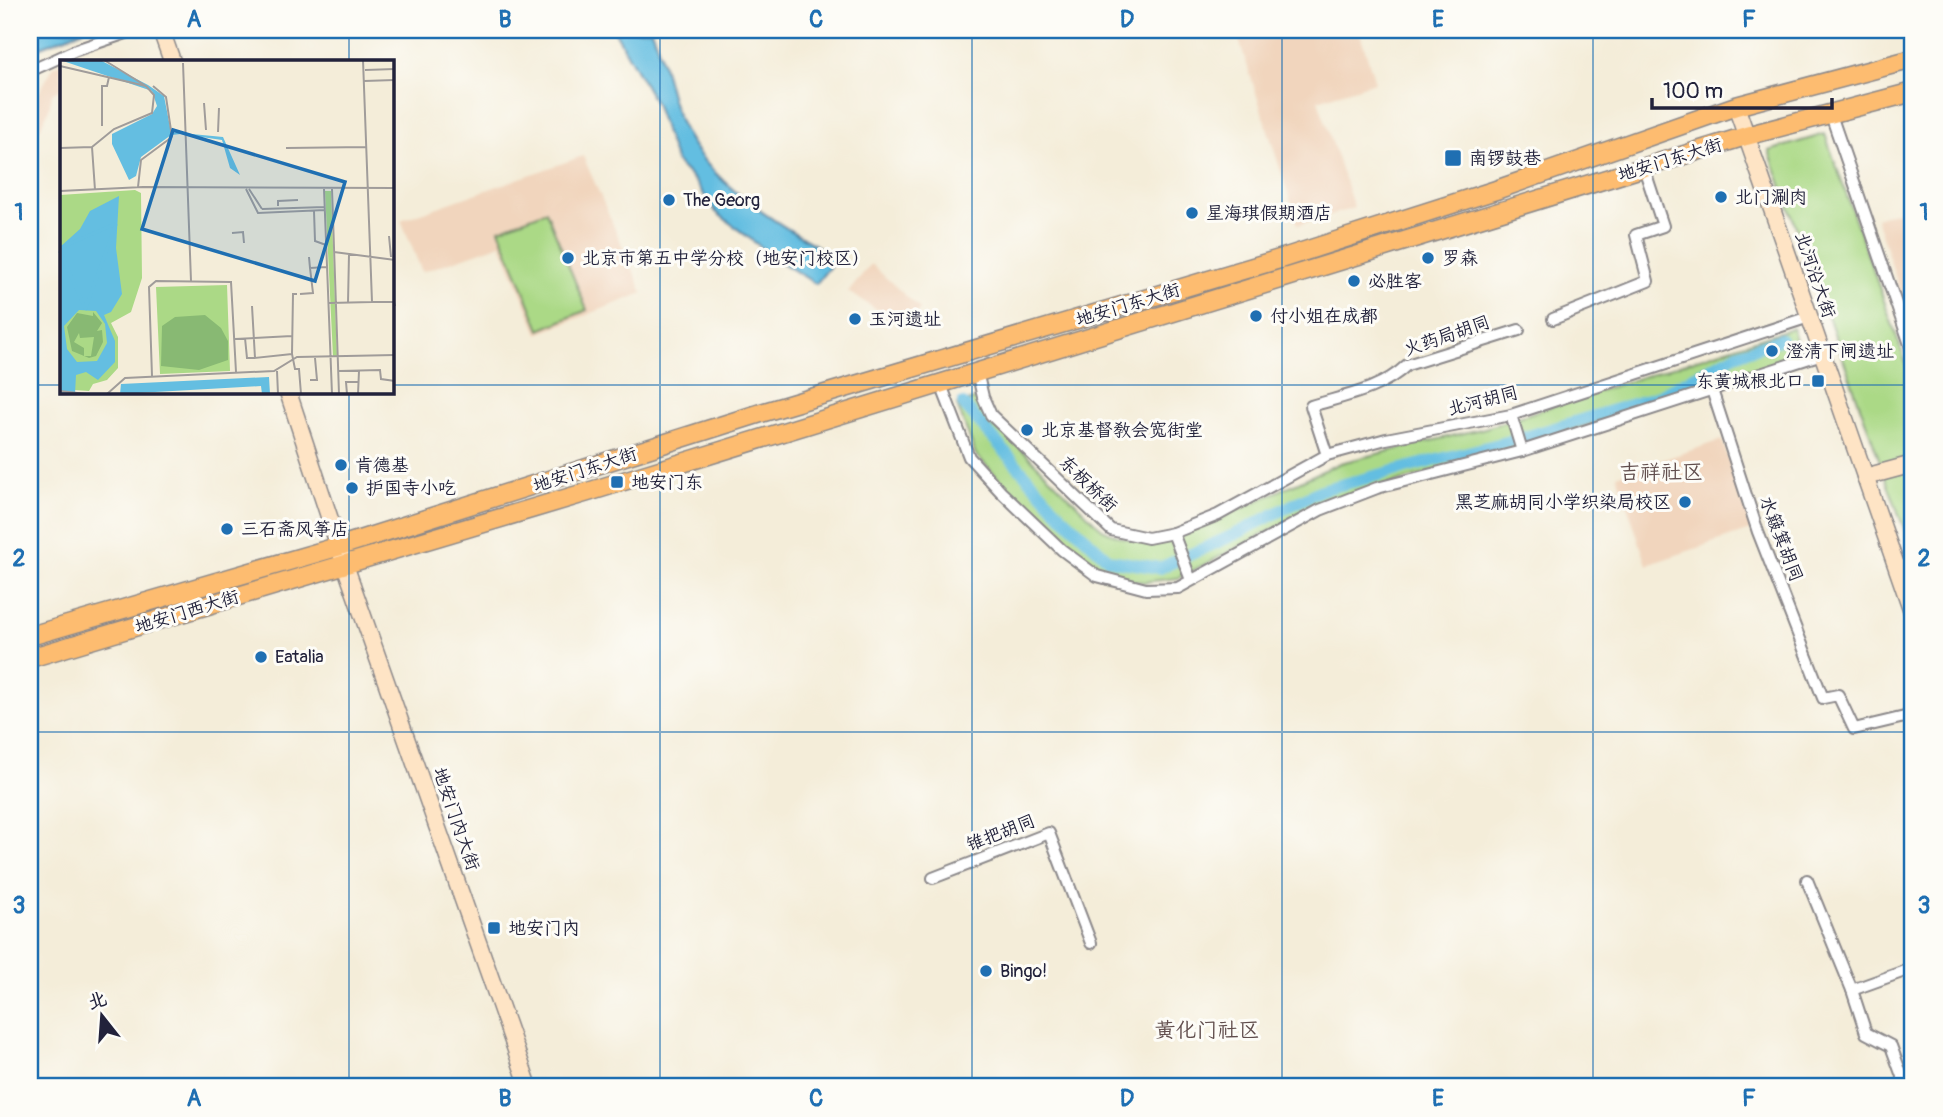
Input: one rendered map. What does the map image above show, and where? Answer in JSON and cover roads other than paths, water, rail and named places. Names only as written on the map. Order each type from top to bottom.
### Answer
[{"type":"main road","points":[[161,30],[172,60]]},
{"type":"main road","name":"地安门东大街","points":[[340,546],[761,413],[1283,258],[1496,190],[1736,106],[1913,59]]},
{"type":"main road","name":"地安门东大街","points":[[345,565],[1746,136],[1913,93]]},
{"type":"main road","name":"北河沿大街","points":[[1736,106],[1913,614]]},
{"type":"main road","name":"地安门内大街","points":[[289,394],[345,565],[529,1087]]},
{"type":"main road","points":[[1866,477],[1913,464]]},
{"type":"main road","name":"地安门西大街","points":[[30,636],[340,546]]},
{"type":"main road","name":"地安门西大街","points":[[30,658],[345,565]]},
{"type":"street","points":[[30,71],[76,50],[135,30]]},
{"type":"street","points":[[1831,115],[1913,353]]},
{"type":"street","points":[[1553,319],[1648,281],[1636,235],[1663,226],[1644,168]]},
{"type":"street","name":"北河胡同","points":[[1173,533],[1218,515],[1327,455],[1386,439],[1511,415],[1809,317]]},
{"type":"street","name":"火药局胡同","points":[[1327,455],[1311,406],[1366,390],[1395,377],[1407,365],[1519,330]]},
{"type":"street","points":[[940,382],[969,457],[1062,550],[1097,576],[1146,589],[1178,588],[1320,510],[1343,501],[1390,484],[1522,451],[1822,354]]},
{"type":"street","name":"东板桥街","points":[[976,372],[983,397],[992,415],[1111,530],[1148,538],[1173,533]]},
{"type":"street","name":"水簸箕胡同","points":[[1712,390],[1758,532],[1823,698],[1838,695],[1854,729],[1913,715]]},
{"type":"street","points":[[1511,415],[1522,451]]},
{"type":"street","points":[[1173,533],[1191,580]]},
{"type":"street","name":"锥把胡同","points":[[933,878],[1049,833],[1091,943]]},
{"type":"street","points":[[1807,880],[1852,990],[1866,1033],[1891,1046],[1906,1087]]},
{"type":"street","points":[[1852,990],[1913,968]]},
{"type":"water","points":[[30,30],[84,30],[30,51]]},
{"type":"water","points":[[614,30],[651,30],[680,122],[692,144],[726,184],[792,232],[837,257],[816,284],[776,259],[716,212],[693,179],[676,162],[655,103]]},
{"type":"waterway","points":[[963,404],[1061,515],[1109,560],[1160,568],[1238,533],[1321,490],[1522,438],[1653,398],[1735,355],[1781,339]]},
{"type":"place","name":"南锣鼓巷","points":[[1453,158]]},
{"type":"place","name":"北门涮肉","points":[[1721,197]]},
{"type":"place","name":"The Georg","points":[[669,200]]},
{"type":"place","name":"星海琪假期酒店","points":[[1192,213]]},
{"type":"place","name":"北京市第五中学分校（地安门校区）","points":[[568,258]]},
{"type":"place","name":"罗森","points":[[1428,258]]},
{"type":"place","name":"必胜客","points":[[1354,281]]},
{"type":"place","name":"付小姐在成都","points":[[1256,316]]},
{"type":"place","name":"玉河遗址","points":[[855,319]]},
{"type":"place","name":"澄清下闸遗址","points":[[1772,351]]},
{"type":"place","name":"东黄城根北口","points":[[1818,381]]},
{"type":"place","name":"北京基督教会宽街堂","points":[[1027,430]]},
{"type":"place","name":"肯德基","points":[[341,465]]},
{"type":"place","name":"地安门东","points":[[617,482]]},
{"type":"place","name":"护国寺小吃","points":[[352,488]]},
{"type":"place","name":"黑芝麻胡同小学织染局校区","points":[[1685,502]]},
{"type":"place","name":"三石斋风筝店","points":[[227,529]]},
{"type":"place","name":"Eatalia","points":[[261,657]]},
{"type":"place","name":"地安门内","points":[[494,928]]},
{"type":"place","name":"Bingo!","points":[[986,971]]},
{"type":"district","name":"吉祥社区","points":[[1661,472]]},
{"type":"district","name":"黄化门社区","points":[[1207,1030]]}]
